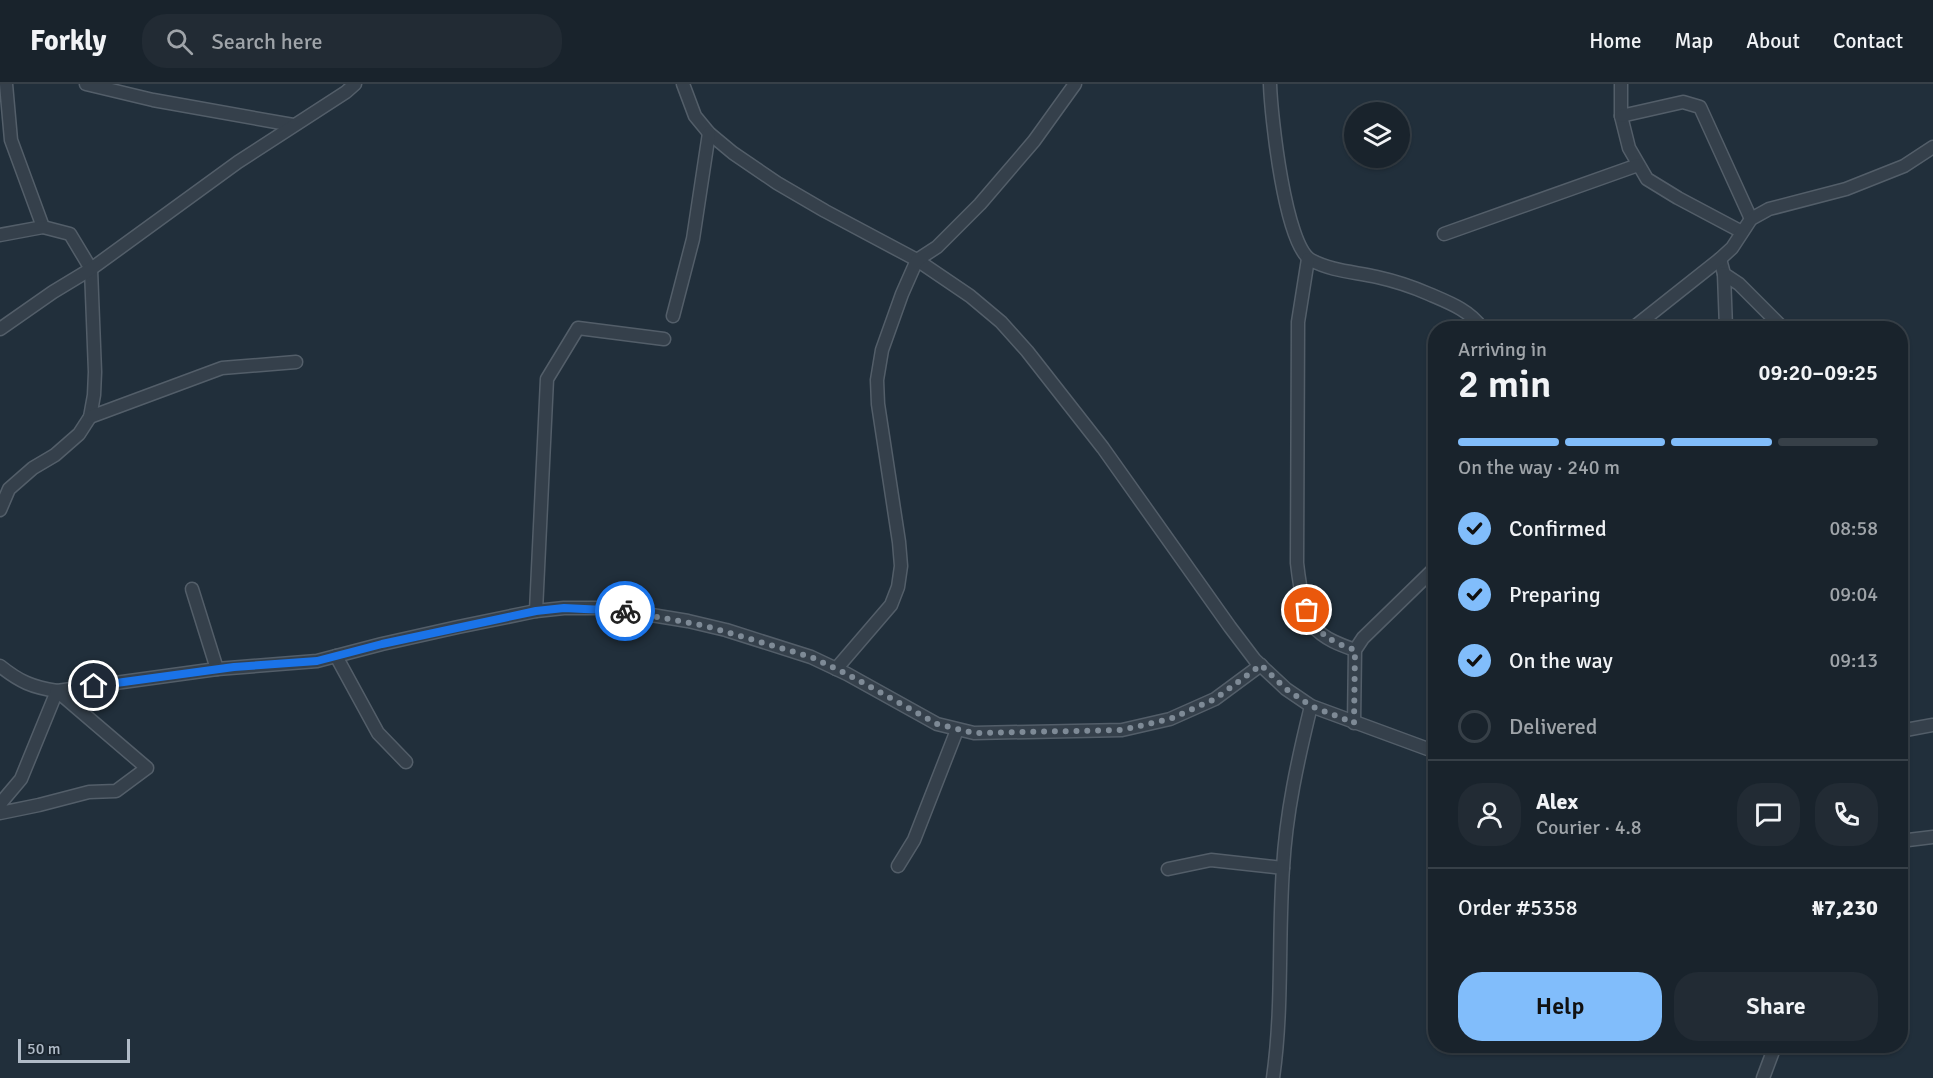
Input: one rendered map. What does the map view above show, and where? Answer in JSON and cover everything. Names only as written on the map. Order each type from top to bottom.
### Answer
[{"type":"street","points":[[6,84],[11,140],[43,227]]},
{"type":"street","points":[[86,84],[153,100],[293,125]]},
{"type":"street","points":[[0,329],[52,292],[91,269],[238,162],[346,92],[354,84]]},
{"type":"street","points":[[682,84],[695,116],[709,133],[734,153],[777,183],[917,260],[970,296],[1001,322],[1027,351],[1103,448],[1230,627],[1261,665],[1286,689],[1311,706],[1428,749]]},
{"type":"street","points":[[836,669],[891,605],[898,587],[901,566],[900,550],[879,413],[877,380],[882,350],[891,319],[917,260],[937,247],[980,204],[1034,141],[1075,84]]},
{"type":"street","points":[[1270,84],[1280,169],[1289,216],[1297,243],[1308,259],[1333,269],[1379,277],[1410,286],[1468,312],[1476,321]]},
{"type":"street","points":[[1621,84],[1621,116],[1629,148],[1647,179],[1742,232]]},
{"type":"street","points":[[1621,116],[1683,102],[1700,107],[1751,219]]},
{"type":"street","points":[[673,316],[693,239],[709,133]]},
{"type":"street","points":[[1642,321],[1732,248],[1751,219],[1769,209],[1787,206],[1856,185],[1904,166],[1933,147]]},
{"type":"street","points":[[1444,234],[1638,165]]},
{"type":"street","points":[[0,235],[43,227],[70,234],[91,269],[95,372],[90,417],[80,434],[55,455],[33,468],[9,489],[0,510]]},
{"type":"street","points":[[1308,259],[1298,322],[1297,563],[1300,593],[1314,626],[1335,644],[1355,650]]},
{"type":"street","points":[[1720,259],[1724,274],[1726,321]]},
{"type":"street","points":[[1724,274],[1739,284],[1776,321]]},
{"type":"street","points":[[536,611],[547,379],[578,328],[664,339]]},
{"type":"street","points":[[90,417],[222,368],[296,362]]},
{"type":"street","points":[[1354,723],[1355,650],[1363,638],[1385,616],[1428,577]]},
{"type":"street","points":[[192,589],[217,669]]},
{"type":"street","points":[[0,666],[33,687],[57,691],[217,669],[317,661],[382,644],[536,611],[564,608],[609,609],[688,621],[726,630],[811,657],[937,724],[974,733],[1122,730],[1170,719],[1215,699],[1261,665]]},
{"type":"street","points":[[336,656],[378,733],[406,762]]},
{"type":"street","points":[[0,804],[21,779],[57,691]]},
{"type":"street","points":[[0,813],[89,792],[116,791],[147,768],[57,691]]},
{"type":"street","points":[[1273,1078],[1280,976],[1283,868],[1296,767],[1311,706]]},
{"type":"street","points":[[1908,730],[1933,725]]},
{"type":"street","points":[[898,866],[914,840],[957,730]]},
{"type":"street","points":[[1908,840],[1933,837]]},
{"type":"street","points":[[1168,869],[1211,860],[1283,868]]},
{"type":"street","points":[[1764,1078],[1773,1053]]},
{"type":"way so far","points":[[625,611],[688,621],[726,630],[811,657],[847,674],[937,724],[974,733],[1122,730],[1170,719],[1215,699],[1261,665],[1286,689],[1311,706],[1354,723],[1355,650],[1335,644],[1314,626],[1307,610]]},
{"type":"route","points":[[94,686],[234,667],[317,661],[382,644],[536,611],[564,608],[625,611]]}]
